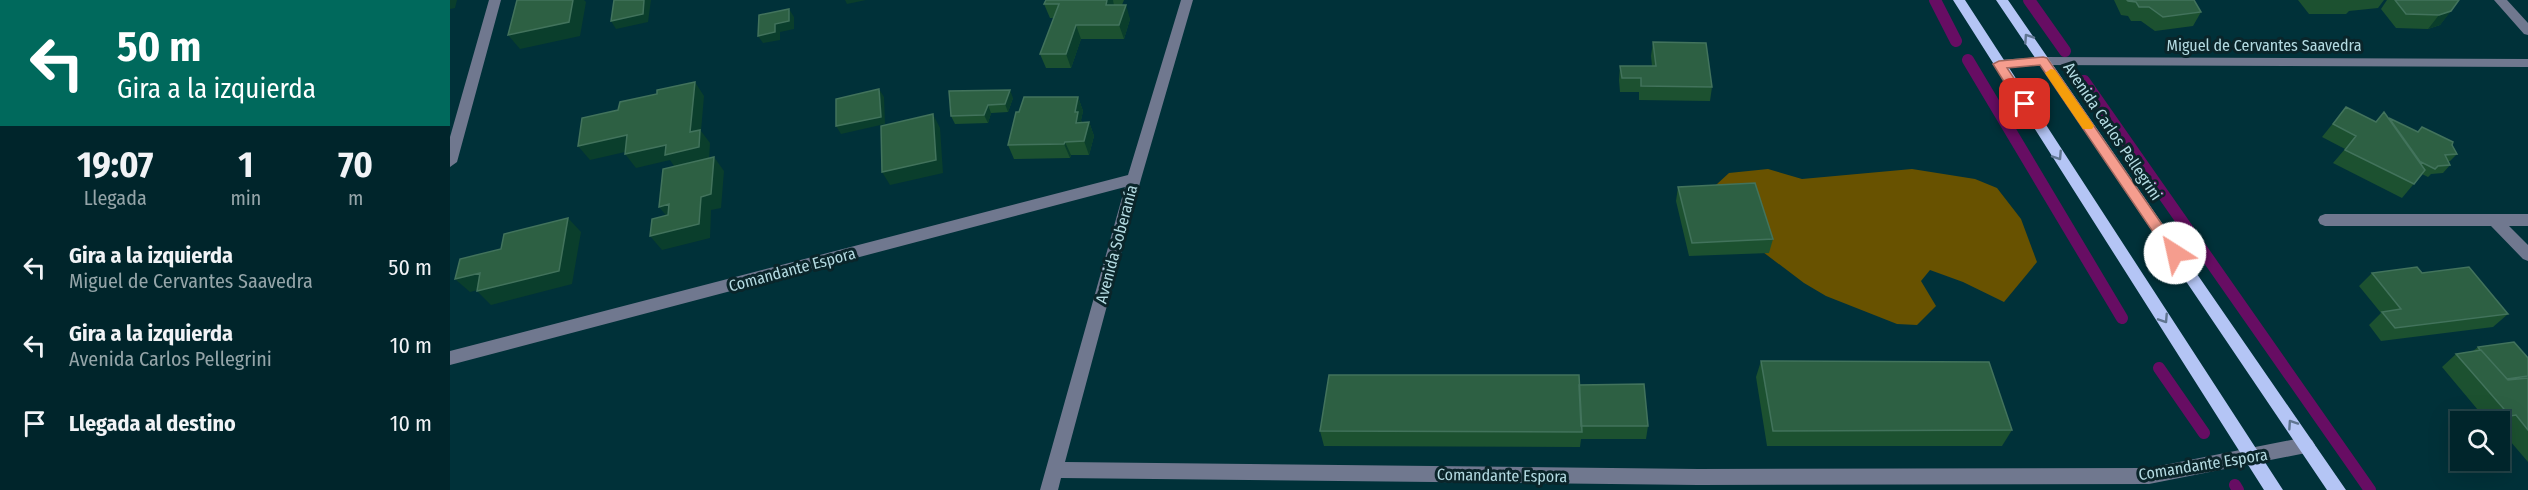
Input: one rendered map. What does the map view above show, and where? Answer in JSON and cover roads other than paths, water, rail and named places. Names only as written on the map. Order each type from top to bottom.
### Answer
[{"type":"main road","points":[[1959,0],[2274,490]]},
{"type":"main road","name":"Avenida Carlos Pellegrini","points":[[2002,0],[2337,490]]},
{"type":"street","points":[[450,162],[495,0]]},
{"type":"street","name":"Avenida Soberanía","points":[[1049,490],[1134,179],[1187,0]]},
{"type":"street","points":[[2500,0],[2528,31]]},
{"type":"street","name":"Miguel de Cervantes Saavedra","points":[[1999,64],[2043,61],[2528,63]]},
{"type":"street","name":"Comandante Espora","points":[[450,358],[1134,179]]},
{"type":"street","points":[[2325,220],[2528,220]]},
{"type":"street","points":[[2495,220],[2528,255]]},
{"type":"street","name":"Comandante Espora","points":[[1055,470],[1699,484],[2150,476],[2306,445]]},
{"type":"waterway","points":[[1935,0],[1956,41]]},
{"type":"waterway","points":[[2029,0],[2065,51]]},
{"type":"waterway","points":[[1968,60],[2122,318]]},
{"type":"waterway","points":[[2084,81],[2370,490]]},
{"type":"waterway","points":[[2159,368],[2204,433]]},
{"type":"waterway","points":[[2235,485],[2238,490]]}]
